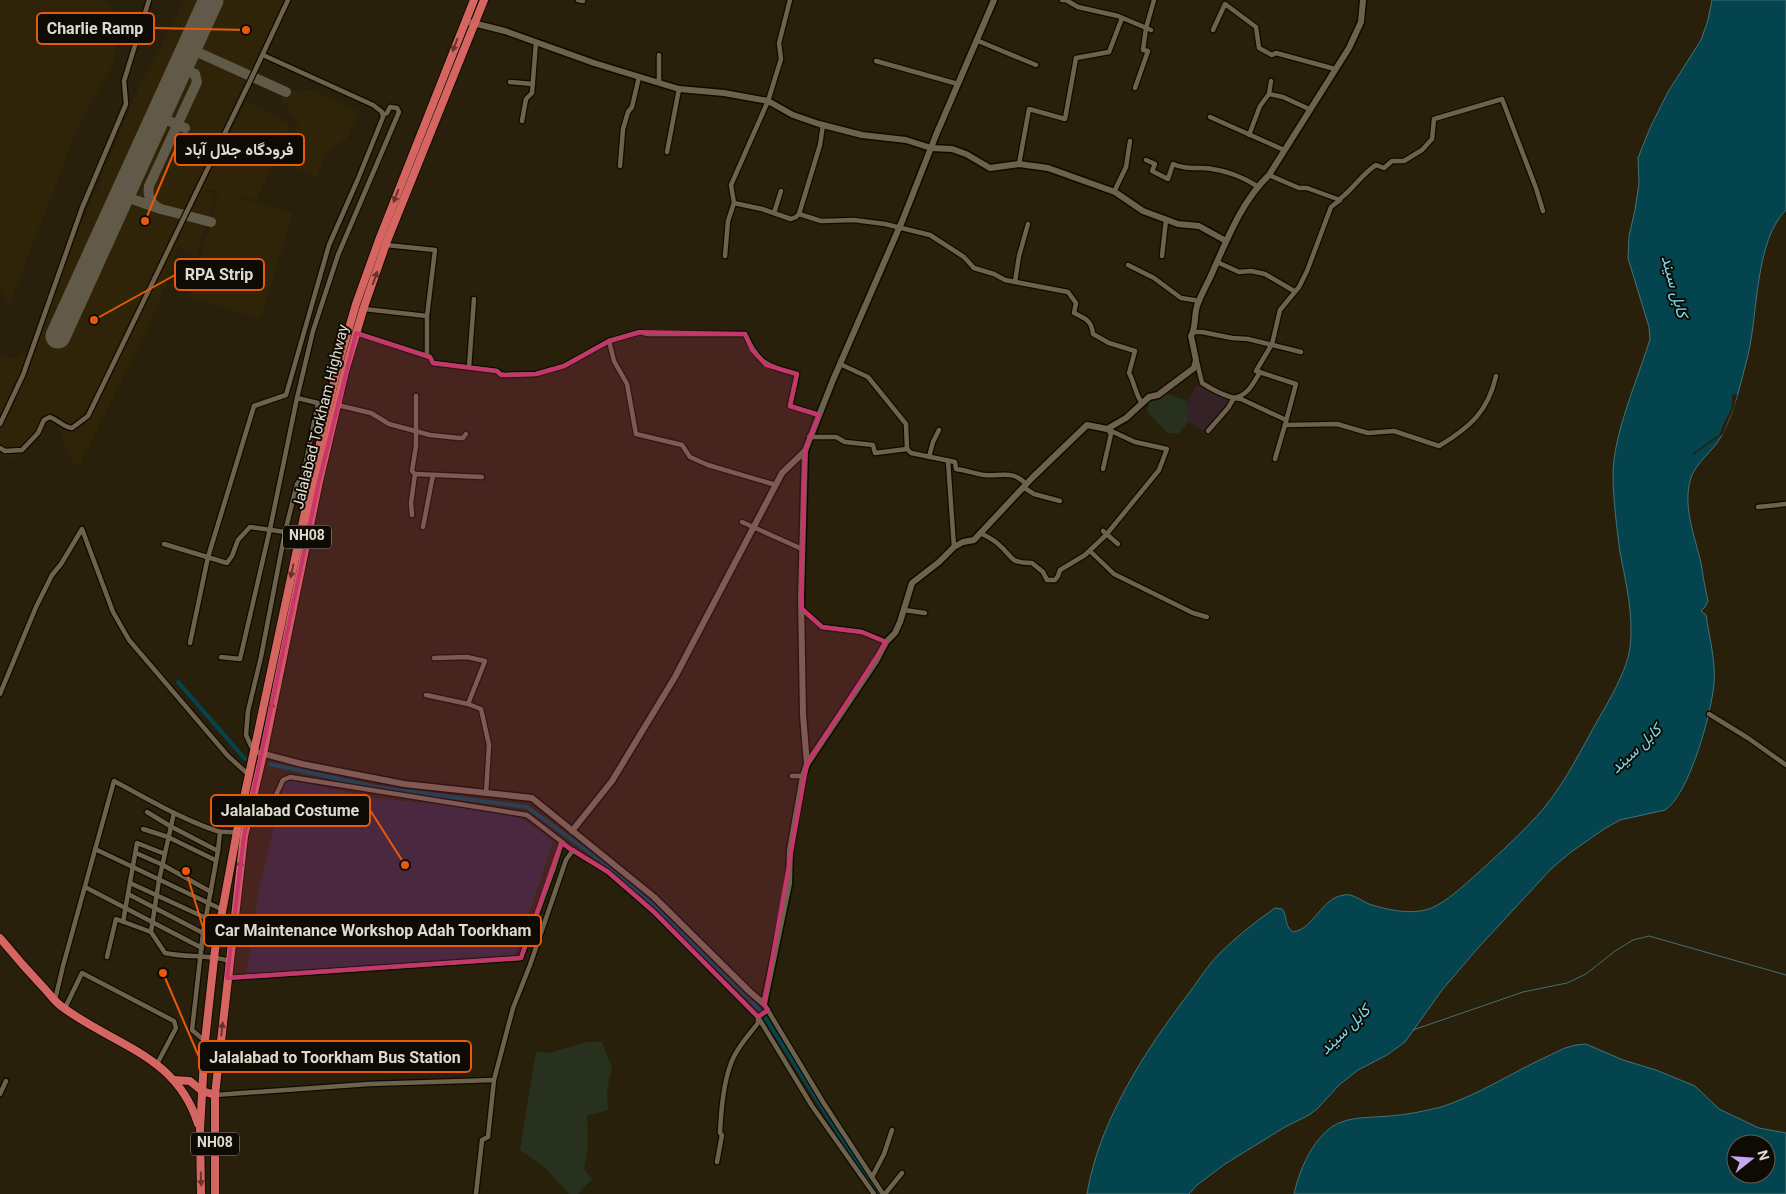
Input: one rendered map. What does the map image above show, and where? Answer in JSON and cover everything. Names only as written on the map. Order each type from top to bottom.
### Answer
[{"type":"highway","name":"NH08","points":[[201,1194],[200,1130],[205,1041],[221,909],[240,828],[254,748],[337,369],[356,304],[379,240],[464,21],[474,0]]},
{"type":"highway","name":"Jalalabad Torkham Highway","points":[[215,1094],[244,836],[240,828],[263,754],[319,481],[337,405],[356,333],[386,245],[484,0]]},
{"type":"highway","points":[[0,938],[55,1000],[98,1031],[146,1055],[174,1080],[195,1114],[200,1130]]},
{"type":"highway","points":[[174,1080],[190,1081],[202,1091],[215,1094]]},
{"type":"highway","name":"NH08","points":[[215,1094],[215,1194]]},
{"type":"street","points":[[0,424],[23,375],[82,208],[126,104],[124,81],[149,0]]},
{"type":"street","points":[[0,448],[5,451],[22,450],[38,434],[44,420],[50,416],[58,420],[65,427],[72,428],[88,416],[288,0]]},
{"type":"street","points":[[724,256],[728,221],[734,203],[731,185],[768,101],[781,58],[779,43],[790,0]]},
{"type":"street","points":[[807,764],[803,716],[801,608],[805,451],[809,437],[994,0]]},
{"type":"street","points":[[1062,0],[1066,0],[1078,7],[1118,16],[1149,29]]},
{"type":"street","points":[[1135,88],[1148,51],[1144,50],[1154,0]]},
{"type":"street","points":[[1363,0],[1361,22],[1349,48],[1269,174],[1257,186],[1243,207],[1200,301],[1191,336],[1202,383],[1234,398],[1241,399],[1286,422],[1337,424],[1368,433],[1394,431],[1439,446],[1464,431],[1477,416],[1488,402],[1496,376]]},
{"type":"street","points":[[1213,30],[1225,4],[1256,27],[1259,48],[1272,55],[1276,53],[1335,69]]},
{"type":"street","points":[[1019,164],[1029,109],[1064,119],[1076,58],[1109,52],[1122,18]]},
{"type":"street","points":[[464,21],[505,31],[679,89],[724,93],[768,101],[793,115],[823,125],[862,135],[906,140],[931,148],[952,149],[966,154],[990,168],[1019,164],[1048,168],[1114,192],[1143,211],[1178,224],[1199,226],[1226,241]]},
{"type":"street","points":[[976,40],[1036,65]]},
{"type":"street","points":[[522,120],[526,99],[532,93],[536,42]]},
{"type":"street","points":[[262,55],[373,105],[383,115]]},
{"type":"street","points":[[659,55],[659,83]]},
{"type":"street","points":[[876,61],[958,84]]},
{"type":"street","points":[[620,166],[623,129],[628,112],[632,107],[639,77]]},
{"type":"street","points":[[1249,135],[1260,106],[1269,94],[1271,81]]},
{"type":"street","points":[[510,82],[533,84]]},
{"type":"street","points":[[667,152],[679,89]]},
{"type":"street","points":[[1269,94],[1283,97],[1309,109]]},
{"type":"street","points":[[1276,458],[1296,384],[1256,371],[1272,344],[1280,310],[1299,286],[1307,271],[1332,207],[1366,172],[1376,165],[1384,168],[1392,161],[1404,161],[1422,150],[1432,139],[1434,119],[1502,99],[1543,211]]},
{"type":"street","points":[[190,643],[208,558],[254,406],[286,395],[329,245],[375,140],[383,115],[387,113],[390,107],[397,108],[399,112],[338,255],[313,330],[240,659],[221,658]]},
{"type":"street","points":[[1210,117],[1284,150]]},
{"type":"street","points":[[734,203],[791,219],[796,217],[799,214],[820,145],[823,125]]},
{"type":"street","points":[[1114,192],[1126,167],[1130,141]]},
{"type":"street","points":[[1146,160],[1155,164],[1152,171],[1168,179],[1173,164],[1183,169],[1212,168],[1245,179],[1257,186]]},
{"type":"street","points":[[1269,174],[1299,188],[1306,188],[1340,200]]},
{"type":"street","points":[[774,213],[781,191]]},
{"type":"street","points":[[799,214],[821,221],[854,220],[885,224],[930,235],[964,257],[974,268],[1014,282],[1068,292],[1076,302],[1074,313],[1086,318],[1092,326],[1093,334],[1109,343],[1135,351],[1128,374],[1135,385],[1137,396],[1142,403]]},
{"type":"street","points":[[1162,256],[1166,220]]},
{"type":"street","points":[[1014,282],[1028,224]]},
{"type":"street","points":[[386,245],[435,250],[427,316],[427,356]]},
{"type":"street","points":[[1217,262],[1239,272],[1251,271],[1265,274],[1294,292]]},
{"type":"street","points":[[1128,265],[1154,278],[1181,298],[1200,301]]},
{"type":"street","points":[[469,367],[474,299]]},
{"type":"street","points":[[364,309],[427,316]]},
{"type":"street","points":[[356,333],[430,357],[433,363],[497,371],[504,375],[536,374],[564,366],[609,341],[640,332],[648,334],[745,334],[752,350],[766,365],[797,374],[790,406],[819,415]]},
{"type":"street","points":[[1193,332],[1248,339],[1301,352]]},
{"type":"street","points":[[609,341],[614,361],[627,384],[636,434],[682,445],[690,457],[708,466],[776,485]]},
{"type":"street","points":[[1107,429],[1126,418],[1149,397],[1158,395],[1187,374],[1194,368],[1196,360]]},
{"type":"street","points":[[840,364],[868,377],[906,424],[907,449],[911,453],[955,462],[956,469],[985,475],[1007,474],[1024,482],[1025,486],[1034,494],[1060,501]]},
{"type":"street","points":[[1208,431],[1234,398],[1241,396],[1250,389],[1260,372]]},
{"type":"street","points":[[412,514],[415,474],[412,471],[416,453],[416,396]]},
{"type":"street","points":[[297,398],[318,403],[303,476],[297,484],[285,532],[262,657],[248,711],[246,735],[251,746],[263,754],[302,764],[404,784],[532,798],[654,897],[766,1007],[823,1102],[884,1194],[902,1173]]},
{"type":"street","points":[[337,405],[371,413],[389,424],[416,431],[459,438],[463,438],[466,434]]},
{"type":"street","points":[[717,1162],[722,1135],[720,1132],[720,1120],[730,1064],[743,1042],[758,1023],[758,1016],[766,1007],[789,884],[790,850],[803,776],[807,764],[876,661],[886,642],[895,633],[912,583],[939,562],[954,547],[974,540],[980,533],[1025,486],[1088,425],[1107,429],[1135,442],[1167,449],[1159,470],[1090,551],[1060,570],[1055,580],[1046,580],[1043,572],[1032,563],[1019,563],[1011,559],[998,544],[980,533]]},
{"type":"street","points":[[1103,469],[1110,434],[1107,429]]},
{"type":"street","points":[[929,457],[939,430]]},
{"type":"street","points":[[809,437],[836,437],[845,442],[873,445],[875,454],[907,449]]},
{"type":"street","points":[[572,831],[617,773],[674,677],[782,473],[805,451]]},
{"type":"street","points":[[948,461],[954,547]]},
{"type":"street","points":[[415,474],[482,478]]},
{"type":"street","points":[[423,527],[433,475]]},
{"type":"street","points":[[1758,507],[1786,504]]},
{"type":"street","points":[[742,522],[802,549]]},
{"type":"street","points":[[164,544],[227,563],[238,540],[250,527],[285,532]]},
{"type":"street","points":[[0,694],[36,607],[52,575],[65,558],[82,529],[113,612],[129,640],[228,756],[249,775]]},
{"type":"street","points":[[1104,533],[1118,544]]},
{"type":"street","points":[[1090,551],[1114,574],[1193,613],[1207,617]]},
{"type":"street","points":[[801,608],[822,627],[862,632],[886,642]]},
{"type":"street","points":[[904,610],[926,614]]},
{"type":"street","points":[[434,658],[467,657],[485,662],[468,704]]},
{"type":"street","points":[[426,695],[468,704],[481,709],[489,745],[486,794]]},
{"type":"street","points":[[1709,714],[1748,738],[1786,765]]},
{"type":"street","points":[[792,776],[803,776]]},
{"type":"street","points":[[55,1000],[114,781],[174,813],[220,832],[256,822],[272,804],[283,780],[290,777],[526,815],[573,850],[608,872],[654,912],[758,1016],[812,1106],[874,1194]]},
{"type":"street","points":[[147,812],[218,851]]},
{"type":"street","points":[[151,932],[159,880],[174,813]]},
{"type":"street","points":[[143,829],[168,838],[215,860]]},
{"type":"street","points":[[205,1041],[192,1030],[203,933],[220,832]]},
{"type":"street","points":[[227,978],[521,958],[562,842]]},
{"type":"street","points":[[124,922],[137,843],[165,854]]},
{"type":"street","points":[[95,849],[221,909]]},
{"type":"street","points":[[476,1194],[482,1140],[488,1137],[494,1080],[513,1008],[530,965],[566,860],[573,850]]},
{"type":"street","points":[[136,853],[163,865],[211,892]]},
{"type":"street","points":[[130,883],[206,918]]},
{"type":"street","points":[[85,887],[154,921],[202,948]]},
{"type":"street","points":[[128,894],[203,933]]},
{"type":"street","points":[[107,957],[116,919],[151,932],[165,953],[180,956],[214,956],[229,961]]},
{"type":"street","points":[[65,1008],[82,972],[174,1021],[176,1028],[157,1064]]},
{"type":"street","points":[[215,1094],[369,1084],[494,1080]]},
{"type":"street","points":[[0,1094],[6,1081]]},
{"type":"street","points":[[872,1177],[884,1154],[892,1130]]},
{"type":"highlighted area","points":[[640,332],[745,334],[752,350],[766,365],[797,374],[790,406],[819,415],[805,451],[801,608],[822,627],[862,632],[886,642],[807,764],[764,1004],[768,1010],[758,1017],[654,912],[608,872],[561,843],[521,958],[227,978],[244,836],[319,481],[356,333],[430,357],[433,363],[497,371],[501,375],[536,374],[564,366],[609,341]]},
{"type":"shaded area","points":[[0,0],[101,0],[121,15],[113,64],[75,132],[9,305],[0,289]]},
{"type":"shaded area","points":[[184,0],[290,0],[211,167],[247,102],[290,124],[257,200],[230,194],[293,214],[260,319],[189,297],[218,191],[203,189],[215,195],[196,256],[178,247],[171,272],[150,323],[80,465],[75,466],[65,448],[58,425],[53,420],[45,423],[30,446],[11,460],[0,454],[0,356],[3,355],[14,359],[28,351],[138,90]]},
{"type":"shaded area","points":[[312,90],[359,111],[347,138],[325,154],[317,177],[281,161],[298,123],[282,100],[286,92]]},
{"type":"shaded area","points":[[1198,383],[1232,400],[1209,435],[1189,422],[1186,404]]},
{"type":"shaded area","points":[[285,779],[376,798],[476,808],[523,819],[553,841],[514,959],[246,976],[259,890]]},
{"type":"green space","points":[[1164,393],[1186,400],[1189,421],[1179,433],[1167,433],[1147,411],[1149,401]]},
{"type":"green space","points":[[587,1042],[602,1042],[612,1068],[607,1089],[608,1110],[587,1116],[588,1148],[584,1169],[592,1179],[578,1194],[569,1194],[545,1168],[520,1150],[536,1051],[549,1053]]},
{"type":"water","name":"کابل سيند","points":[[1712,0],[1786,0],[1786,210],[1776,223],[1768,240],[1763,258],[1748,355],[1734,406],[1722,435],[1692,475],[1688,491],[1689,512],[1708,601],[1701,611],[1706,615],[1714,675],[1709,713],[1691,771],[1674,801],[1665,810],[1620,820],[1571,852],[1551,869],[1442,990],[1405,1042],[1387,1055],[1358,1070],[1339,1085],[1309,1115],[1285,1127],[1225,1164],[1197,1185],[1189,1194],[1087,1194],[1102,1140],[1126,1088],[1172,1015],[1211,963],[1225,948],[1275,908],[1282,909],[1288,927],[1293,932],[1307,925],[1329,902],[1336,897],[1344,895],[1354,896],[1369,904],[1383,908],[1407,912],[1429,909],[1442,902],[1461,888],[1495,857],[1544,808],[1567,776],[1613,693],[1628,657],[1631,636],[1629,600],[1615,514],[1614,459],[1627,407],[1650,339],[1649,327],[1628,258],[1629,236],[1639,183],[1638,158],[1668,92],[1701,40]]},
{"type":"water","points":[[1586,1044],[1623,1060],[1656,1070],[1695,1086],[1719,1109],[1759,1128],[1786,1133],[1786,1194],[1294,1194],[1299,1176],[1313,1148],[1319,1139],[1333,1126],[1346,1120],[1402,1115],[1441,1107],[1472,1095],[1565,1048]]},
{"type":"pier","points":[[1732,395],[1737,395],[1734,407],[1723,434],[1693,455],[1693,453],[1720,434],[1732,407]]},
{"type":"waterway","points":[[178,682],[245,759]]},
{"type":"waterway","points":[[270,764],[376,787],[527,807],[611,868],[644,896],[751,1000],[764,1016],[877,1194]]},
{"type":"waterway","points":[[1413,1030],[1523,992],[1567,983],[1586,974],[1615,951],[1633,940],[1649,936],[1786,975]]},
{"type":"taxiway","points":[[192,39],[192,47],[195,51],[286,92]]},
{"type":"taxiway","points":[[161,209],[151,200],[149,186],[197,82],[195,74],[180,68]]},
{"type":"taxiway","points":[[159,112],[162,118],[185,128]]},
{"type":"taxiway","points":[[153,126],[157,120],[162,118]]},
{"type":"taxiway","points":[[210,139],[224,148]]},
{"type":"taxiway","points":[[123,192],[126,197],[161,209],[211,222]]},
{"type":"runway","points":[[58,336],[211,0]]},
{"type":"place","name":"Charlie Ramp","points":[[246,30]]},
{"type":"place","name":"فرودگاه جلال آباد","points":[[145,221]]},
{"type":"place","name":"RPA Strip","points":[[94,320]]},
{"type":"place","name":"Jalalabad Costume","points":[[405,865]]},
{"type":"place","name":"Car Maintenance Workshop Adah Toorkham","points":[[186,871]]},
{"type":"place","name":"Jalalabad to Toorkham Bus Station","points":[[163,973]]}]
